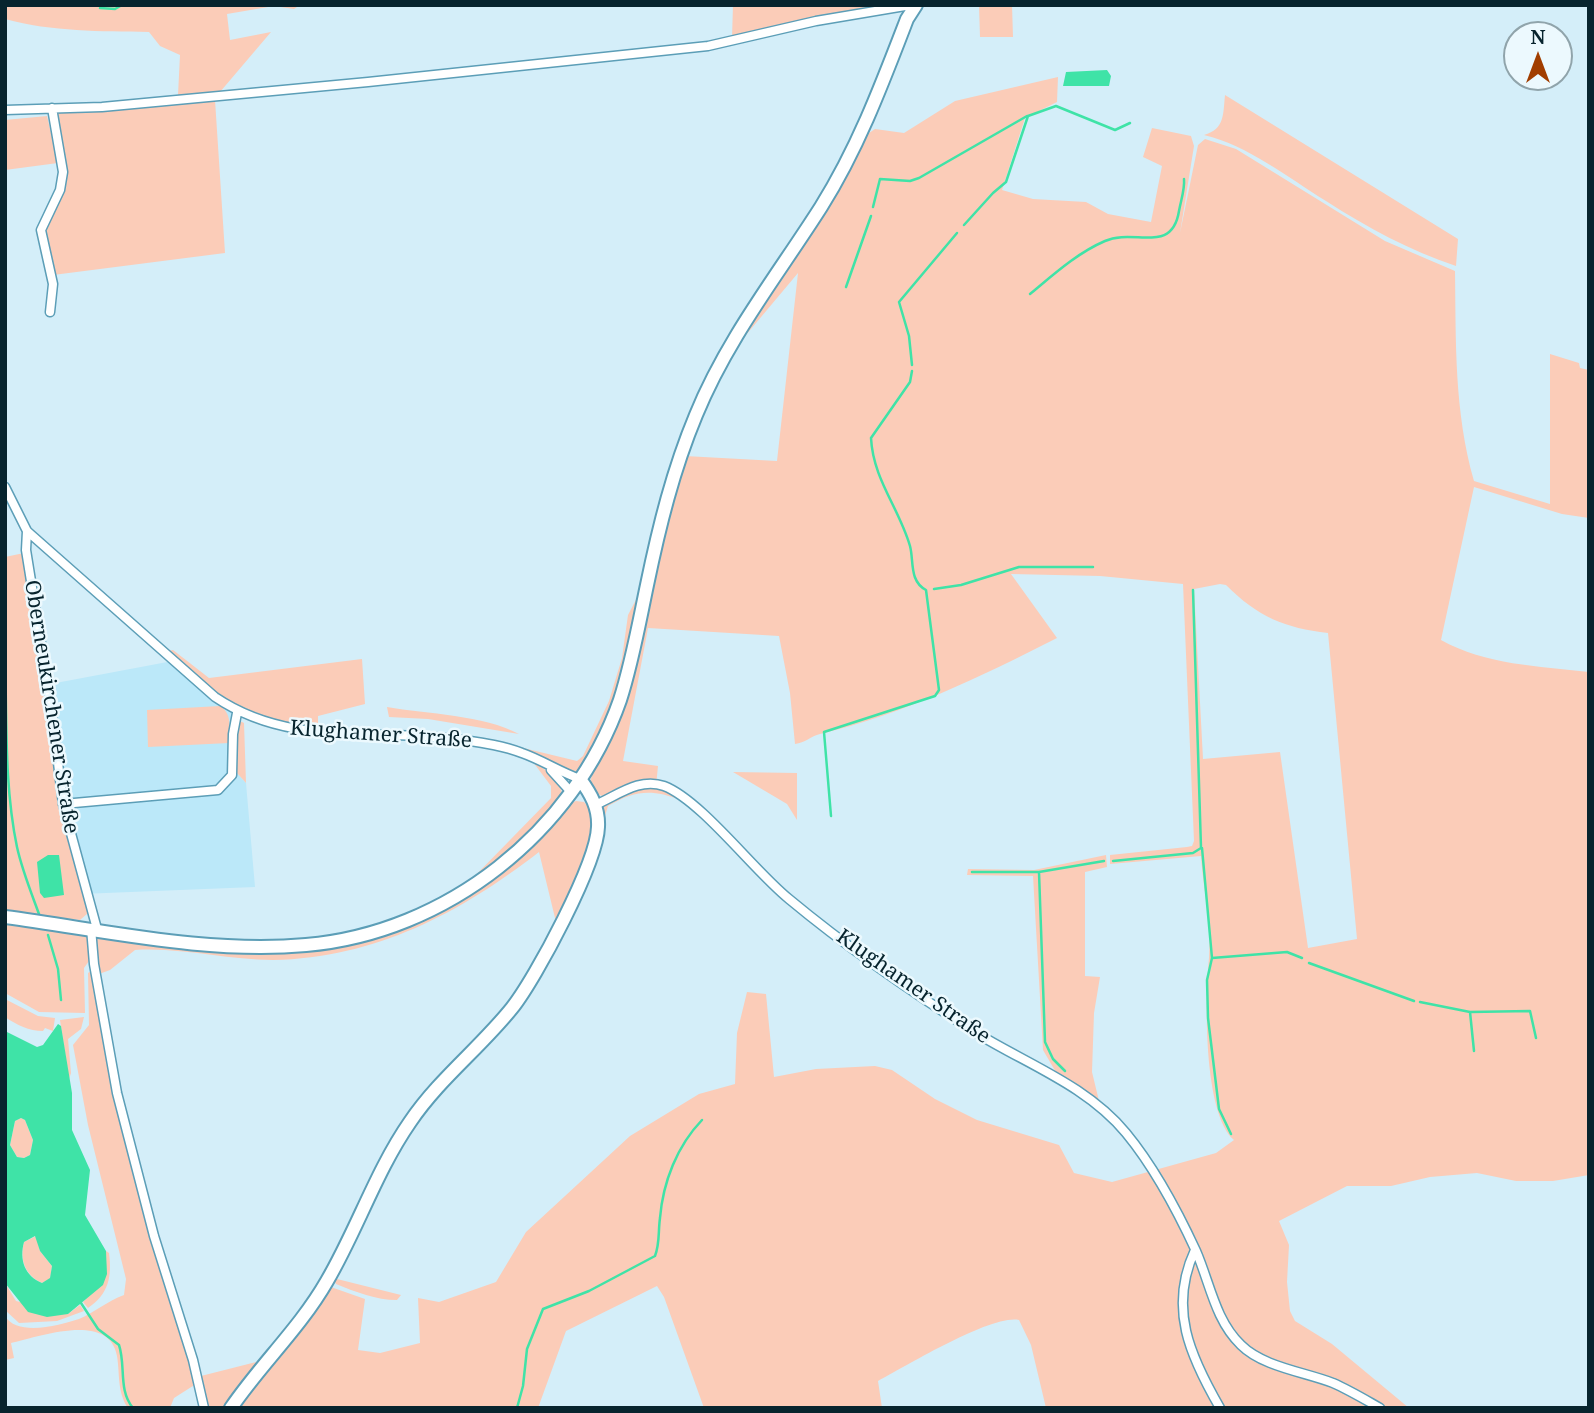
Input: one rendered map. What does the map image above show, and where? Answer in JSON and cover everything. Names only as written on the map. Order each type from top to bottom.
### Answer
[{"type":"main road","points":[[5,917],[200,943],[253,947],[306,945],[376,931],[439,905],[499,867],[530,840],[571,792],[596,754],[621,695],[667,498],[697,412],[737,332],[820,207],[850,156],[913,5]]},
{"type":"main road","points":[[232,1408],[308,1312],[348,1243],[390,1156],[415,1114],[494,1030],[533,979],[595,845],[598,823],[595,804],[580,779]]},
{"type":"main road","points":[[571,792],[595,804]]},
{"type":"street","points":[[5,110],[189,99],[450,75],[708,46],[816,21],[893,11],[913,5]]},
{"type":"street","points":[[893,11],[907,19]]},
{"type":"street","points":[[50,312],[52,284],[41,230],[60,190],[62,172],[52,108]]},
{"type":"street","name":"Oberneukirchener Straße","points":[[5,487],[27,531],[26,550],[51,705],[63,804],[94,929],[94,964],[117,1093],[154,1236],[193,1360],[204,1408]]},
{"type":"street","name":"Klughamer Straße","points":[[27,531],[215,697],[237,713],[268,724],[316,733],[420,735],[488,744],[525,754],[549,768],[580,779]]},
{"type":"street","points":[[63,804],[218,790],[232,775],[233,734],[237,713]]},
{"type":"street","name":"Klughamer Straße","points":[[549,768],[571,792]]},
{"type":"street","name":"Klughamer Straße","points":[[595,804],[639,785],[657,784],[671,790],[694,807],[789,900],[875,964],[956,1020],[1086,1096],[1128,1135],[1195,1250],[1220,1318],[1242,1347],[1257,1356],[1335,1384],[1380,1408]]},
{"type":"street","points":[[1195,1250],[1182,1289],[1181,1316],[1192,1356],[1220,1408]]},
{"type":"shaded area","points":[[5,5],[300,5],[294,9],[274,6],[227,14],[230,40],[271,32],[220,92],[178,95],[180,55],[160,46],[149,32],[77,30],[23,23],[5,19]]},
{"type":"shaded area","points":[[733,5],[890,5],[807,19],[732,38]]},
{"type":"shaded area","points":[[979,5],[1012,5],[1013,37],[980,37]]},
{"type":"shaded area","points":[[1107,70],[1111,76],[1109,86],[1063,86],[1066,72]]},
{"type":"shaded area","points":[[1058,77],[1057,102],[1025,118],[1002,190],[1033,199],[1086,202],[1108,214],[1151,222],[1162,166],[1143,157],[1152,128],[1191,136],[1194,146],[1180,233],[1198,145],[1205,139],[1236,149],[1385,241],[1455,271],[1459,403],[1474,481],[1550,504],[1550,354],[1579,363],[1580,368],[1589,370],[1589,518],[1562,514],[1474,487],[1441,640],[1494,660],[1589,672],[1589,1175],[1553,1181],[1516,1181],[1477,1173],[1430,1177],[1391,1186],[1347,1186],[1279,1221],[1289,1245],[1287,1282],[1290,1311],[1295,1321],[1332,1344],[1409,1408],[1046,1408],[1031,1345],[1019,1320],[1006,1320],[970,1333],[878,1381],[882,1408],[704,1408],[664,1297],[657,1286],[566,1331],[538,1408],[236,1408],[328,1286],[365,1299],[358,1350],[380,1353],[420,1343],[418,1298],[439,1302],[496,1282],[526,1232],[630,1136],[699,1094],[735,1084],[737,1033],[747,992],[766,994],[774,1077],[816,1069],[875,1066],[892,1070],[935,1099],[977,1120],[1059,1145],[1074,1173],[1112,1182],[1216,1153],[1234,1140],[1224,1126],[1216,1106],[1211,1081],[1207,1026],[1210,945],[1201,856],[1110,864],[1110,855],[1187,847],[1192,846],[1194,841],[1183,584],[1100,576],[1011,574],[1057,638],[912,705],[795,744],[790,693],[779,636],[648,628],[623,761],[658,766],[656,786],[681,800],[661,794],[635,794],[608,806],[604,819],[604,797],[598,794],[590,783],[593,770],[620,719],[631,682],[646,603],[685,456],[777,461],[798,273],[730,354],[863,137],[875,129],[904,133],[955,101]],"holes":[[[1226,585],[1249,605],[1273,619],[1298,628],[1328,633],[1357,939],[1308,948],[1280,752],[1203,759],[1194,589]]]},
{"type":"shaded area","points":[[1225,95],[1458,239],[1456,266],[1389,238],[1252,154],[1204,135],[1219,125]]},
{"type":"shaded area","points":[[215,100],[225,253],[53,275],[43,236],[45,224],[63,187],[55,113]]},
{"type":"shaded area","points":[[47,116],[58,163],[5,170],[5,120]]},
{"type":"shaded area","points":[[24,553],[63,820],[88,913],[80,920],[5,911],[5,557]]},
{"type":"shaded area","points":[[640,592],[611,707],[579,770],[573,773],[565,771],[515,746],[577,761],[583,756],[609,701],[622,658],[628,615]]},
{"type":"shaded area","points":[[173,650],[209,678],[362,659],[365,704],[318,716],[318,730],[242,713],[218,696],[168,651]]},
{"type":"shaded area","points":[[178,660],[243,713],[236,730],[237,773],[246,783],[255,887],[81,894],[58,791],[45,685]]},
{"type":"shaded area","points":[[220,706],[229,718],[229,743],[148,747],[147,710]]},
{"type":"shaded area","points":[[387,707],[472,719],[519,734],[428,719],[389,717]]},
{"type":"shaded area","points":[[240,721],[244,723],[246,783],[237,773],[236,730]]},
{"type":"shaded area","points":[[533,762],[556,780],[562,795],[524,838],[470,881],[551,798],[551,786]]},
{"type":"shaded area","points":[[733,772],[797,773],[797,820],[787,804]]},
{"type":"shaded area","points":[[584,802],[591,813],[590,843],[556,922],[539,852],[479,894],[447,912],[382,941],[347,951],[273,960],[170,950],[135,950],[110,970],[99,974],[95,945],[97,935],[225,952],[257,953],[321,949],[362,939],[493,875],[539,839],[569,804]]},
{"type":"shaded area","points":[[48,855],[59,855],[64,895],[44,898],[40,893],[37,862]]},
{"type":"shaded area","points":[[1106,855],[1107,867],[1085,872],[1085,976],[1100,977],[1094,1013],[1092,1072],[1099,1101],[1057,1074],[1043,1050],[1033,876],[967,875],[968,869],[1034,870]]},
{"type":"shaded area","points":[[5,921],[82,932],[87,936],[89,961],[84,968],[85,1013],[39,1012],[5,993]]},
{"type":"shaded area","points":[[91,971],[113,1094],[134,1179],[196,1384],[174,1398],[170,1408],[128,1408],[120,1389],[117,1356],[111,1342],[101,1334],[72,1330],[11,1343],[14,1358],[5,1360],[5,1316],[19,1326],[40,1328],[79,1319],[124,1295],[126,1279],[88,1125],[73,1045],[89,1025],[88,973]]},
{"type":"shaded area","points":[[5,999],[38,1016],[55,1018],[53,1031],[45,1028],[43,1031],[28,1029],[5,1017]]},
{"type":"shaded area","points":[[84,1017],[81,1029],[68,1039],[71,1073],[69,1079],[60,1020]]},
{"type":"shaded area","points":[[58,1024],[61,1026],[72,1093],[72,1130],[90,1170],[85,1215],[106,1251],[107,1274],[103,1285],[68,1314],[47,1317],[28,1312],[5,1283],[5,1031],[37,1047],[43,1045]],"holes":[[[21,1118],[25,1120],[33,1140],[30,1155],[24,1158],[17,1157],[10,1145],[15,1121]],[[35,1236],[40,1251],[52,1266],[50,1278],[42,1283],[31,1276],[23,1261],[24,1242]]]},
{"type":"shaded area","points":[[21,1118],[25,1120],[33,1140],[30,1155],[24,1158],[17,1157],[10,1145],[15,1121]]},
{"type":"shaded area","points":[[36,1236],[40,1251],[52,1266],[50,1279],[42,1283],[28,1272],[22,1255],[24,1242]]},
{"type":"shaded area","points":[[106,1251],[110,1261],[105,1291],[88,1308],[83,1302],[103,1280]]},
{"type":"shaded area","points":[[333,1278],[401,1295],[397,1300],[374,1297],[336,1284]]},
{"type":"shaded area","points":[[5,1283],[16,1301],[68,1314],[80,1305],[84,1311],[57,1321],[19,1323],[5,1310]]},
{"type":"shaded area","points":[[264,1360],[228,1408],[206,1408],[201,1376]]},
{"type":"waterway","points":[[100,8],[115,9],[122,5]]},
{"type":"waterway","points":[[964,225],[1006,182],[1028,116],[1056,106],[1115,130],[1130,123]]},
{"type":"waterway","points":[[873,207],[880,179],[910,181],[919,178],[1027,116]]},
{"type":"waterway","points":[[1030,294],[1075,258],[1105,241],[1128,237],[1150,238],[1169,232],[1179,211],[1184,179]]},
{"type":"waterway","points":[[846,287],[871,216]]},
{"type":"waterway","points":[[912,365],[909,336],[899,302],[957,233]]},
{"type":"waterway","points":[[831,816],[824,732],[935,696],[939,690],[926,590],[915,576],[910,546],[876,467],[871,438],[910,382],[912,371]]},
{"type":"waterway","points":[[934,589],[961,585],[1019,567],[1093,567]]},
{"type":"waterway","points":[[1113,861],[1193,853],[1201,848],[1193,590]]},
{"type":"waterway","points":[[5,654],[7,751],[13,824],[21,864],[39,914]]},
{"type":"waterway","points":[[1202,848],[1212,958],[1207,980],[1208,1018],[1219,1109],[1231,1134]]},
{"type":"waterway","points":[[972,872],[1039,872],[1104,861]]},
{"type":"waterway","points":[[1039,872],[1045,1042],[1053,1059],[1065,1071]]},
{"type":"waterway","points":[[48,935],[58,969],[61,1000]]},
{"type":"waterway","points":[[1212,958],[1287,952],[1302,958]]},
{"type":"waterway","points":[[1309,963],[1414,1001]]},
{"type":"waterway","points":[[1420,1002],[1470,1012],[1474,1051]]},
{"type":"waterway","points":[[1470,1012],[1530,1011],[1536,1038]]},
{"type":"waterway","points":[[517,1408],[523,1386],[527,1349],[543,1309],[589,1291],[655,1256],[668,1178],[685,1141],[702,1120]]},
{"type":"waterway","points":[[81,1303],[98,1329],[119,1345],[125,1394],[133,1408]]}]
